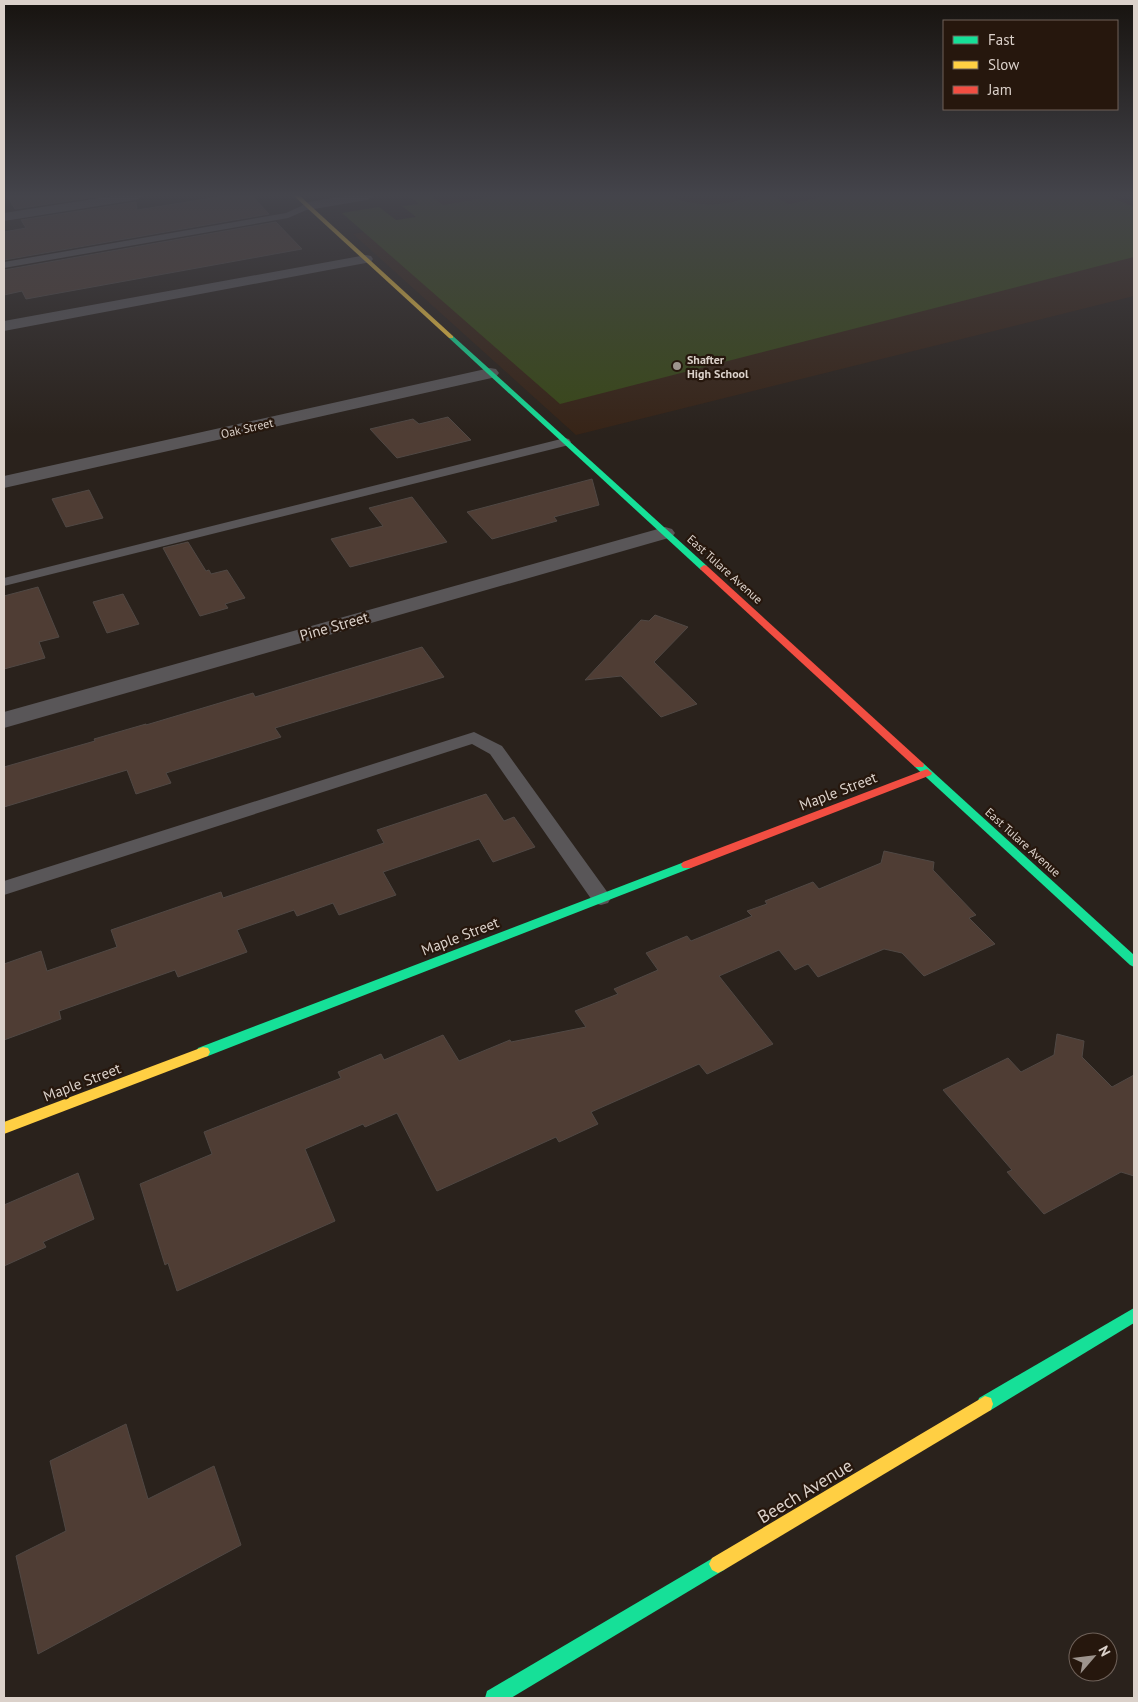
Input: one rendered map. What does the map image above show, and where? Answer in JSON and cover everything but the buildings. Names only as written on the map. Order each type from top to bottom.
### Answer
[{"type":"street","points":[[4,326],[277,275]]},
{"type":"street","name":"East Tulare Avenue","points":[[384,275],[1134,962]]},
{"type":"street","name":"Oak Street","points":[[4,482],[490,373]]},
{"type":"street","name":"Pine Street","points":[[4,720],[665,533]]},
{"type":"street","name":"Maple Street","points":[[4,1128],[927,773]]},
{"type":"street","name":"Beech Avenue","points":[[494,1698],[1134,1315]]},
{"type":"lane","points":[[4,582],[565,442]]},
{"type":"lane","points":[[4,888],[474,738],[496,750],[601,898]]},
{"type":"shaded area","points":[[399,275],[1134,275],[1134,296],[576,435]]},
{"type":"green space","points":[[413,275],[1062,275],[560,404]]},
{"type":"traffic: fast","points":[[451,337],[704,568]]},
{"type":"traffic: fast","points":[[919,765],[1134,962]]},
{"type":"traffic: fast","points":[[203,1052],[687,865]]},
{"type":"traffic: fast","points":[[985,1404],[1134,1315]]},
{"type":"traffic: fast","points":[[494,1698],[718,1564]]},
{"type":"traffic: slow","points":[[384,275],[451,337]]},
{"type":"traffic: slow","points":[[4,1128],[203,1052]]},
{"type":"traffic: slow","points":[[718,1564],[985,1404]]},
{"type":"traffic: jam","points":[[704,568],[919,765]]},
{"type":"traffic: jam","points":[[687,865],[927,773]]},
{"type":"place","name":"Shafter High School","points":[[677,366]]}]
